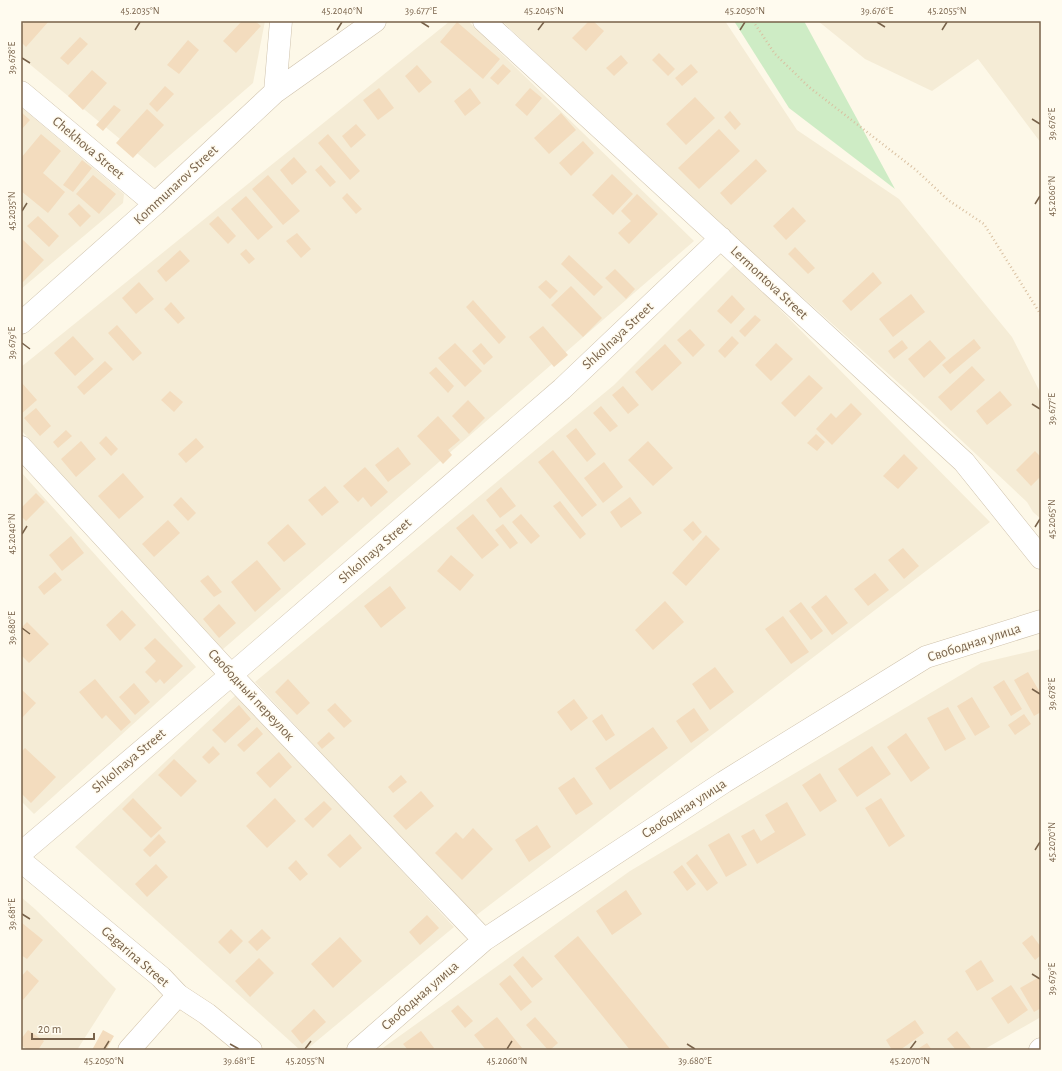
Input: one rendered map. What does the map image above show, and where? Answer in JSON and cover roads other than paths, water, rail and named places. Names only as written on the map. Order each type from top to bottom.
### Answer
[{"type":"street","points":[[275,92],[281,21]]},
{"type":"street","points":[[275,92],[374,21]]},
{"type":"street","name":"Lermontova Street","points":[[484,21],[964,462],[1041,558]]},
{"type":"street","name":"Chekhova Street","points":[[21,92],[155,204]]},
{"type":"street","name":"Kommunarov Street","points":[[21,323],[155,204],[275,92]]},
{"type":"street","name":"Shkolnaya Street","points":[[21,853],[231,675],[562,389],[721,238]]},
{"type":"street","name":"Свободный переулок","points":[[21,447],[231,675],[484,940]]},
{"type":"street","name":"Свободная улица","points":[[358,1050],[484,940],[724,782],[926,657],[1041,621]]},
{"type":"street","name":"Gagarina Street","points":[[21,861],[161,977],[178,995],[207,1014],[251,1050]]},
{"type":"street","points":[[129,1050],[178,995]]}]
